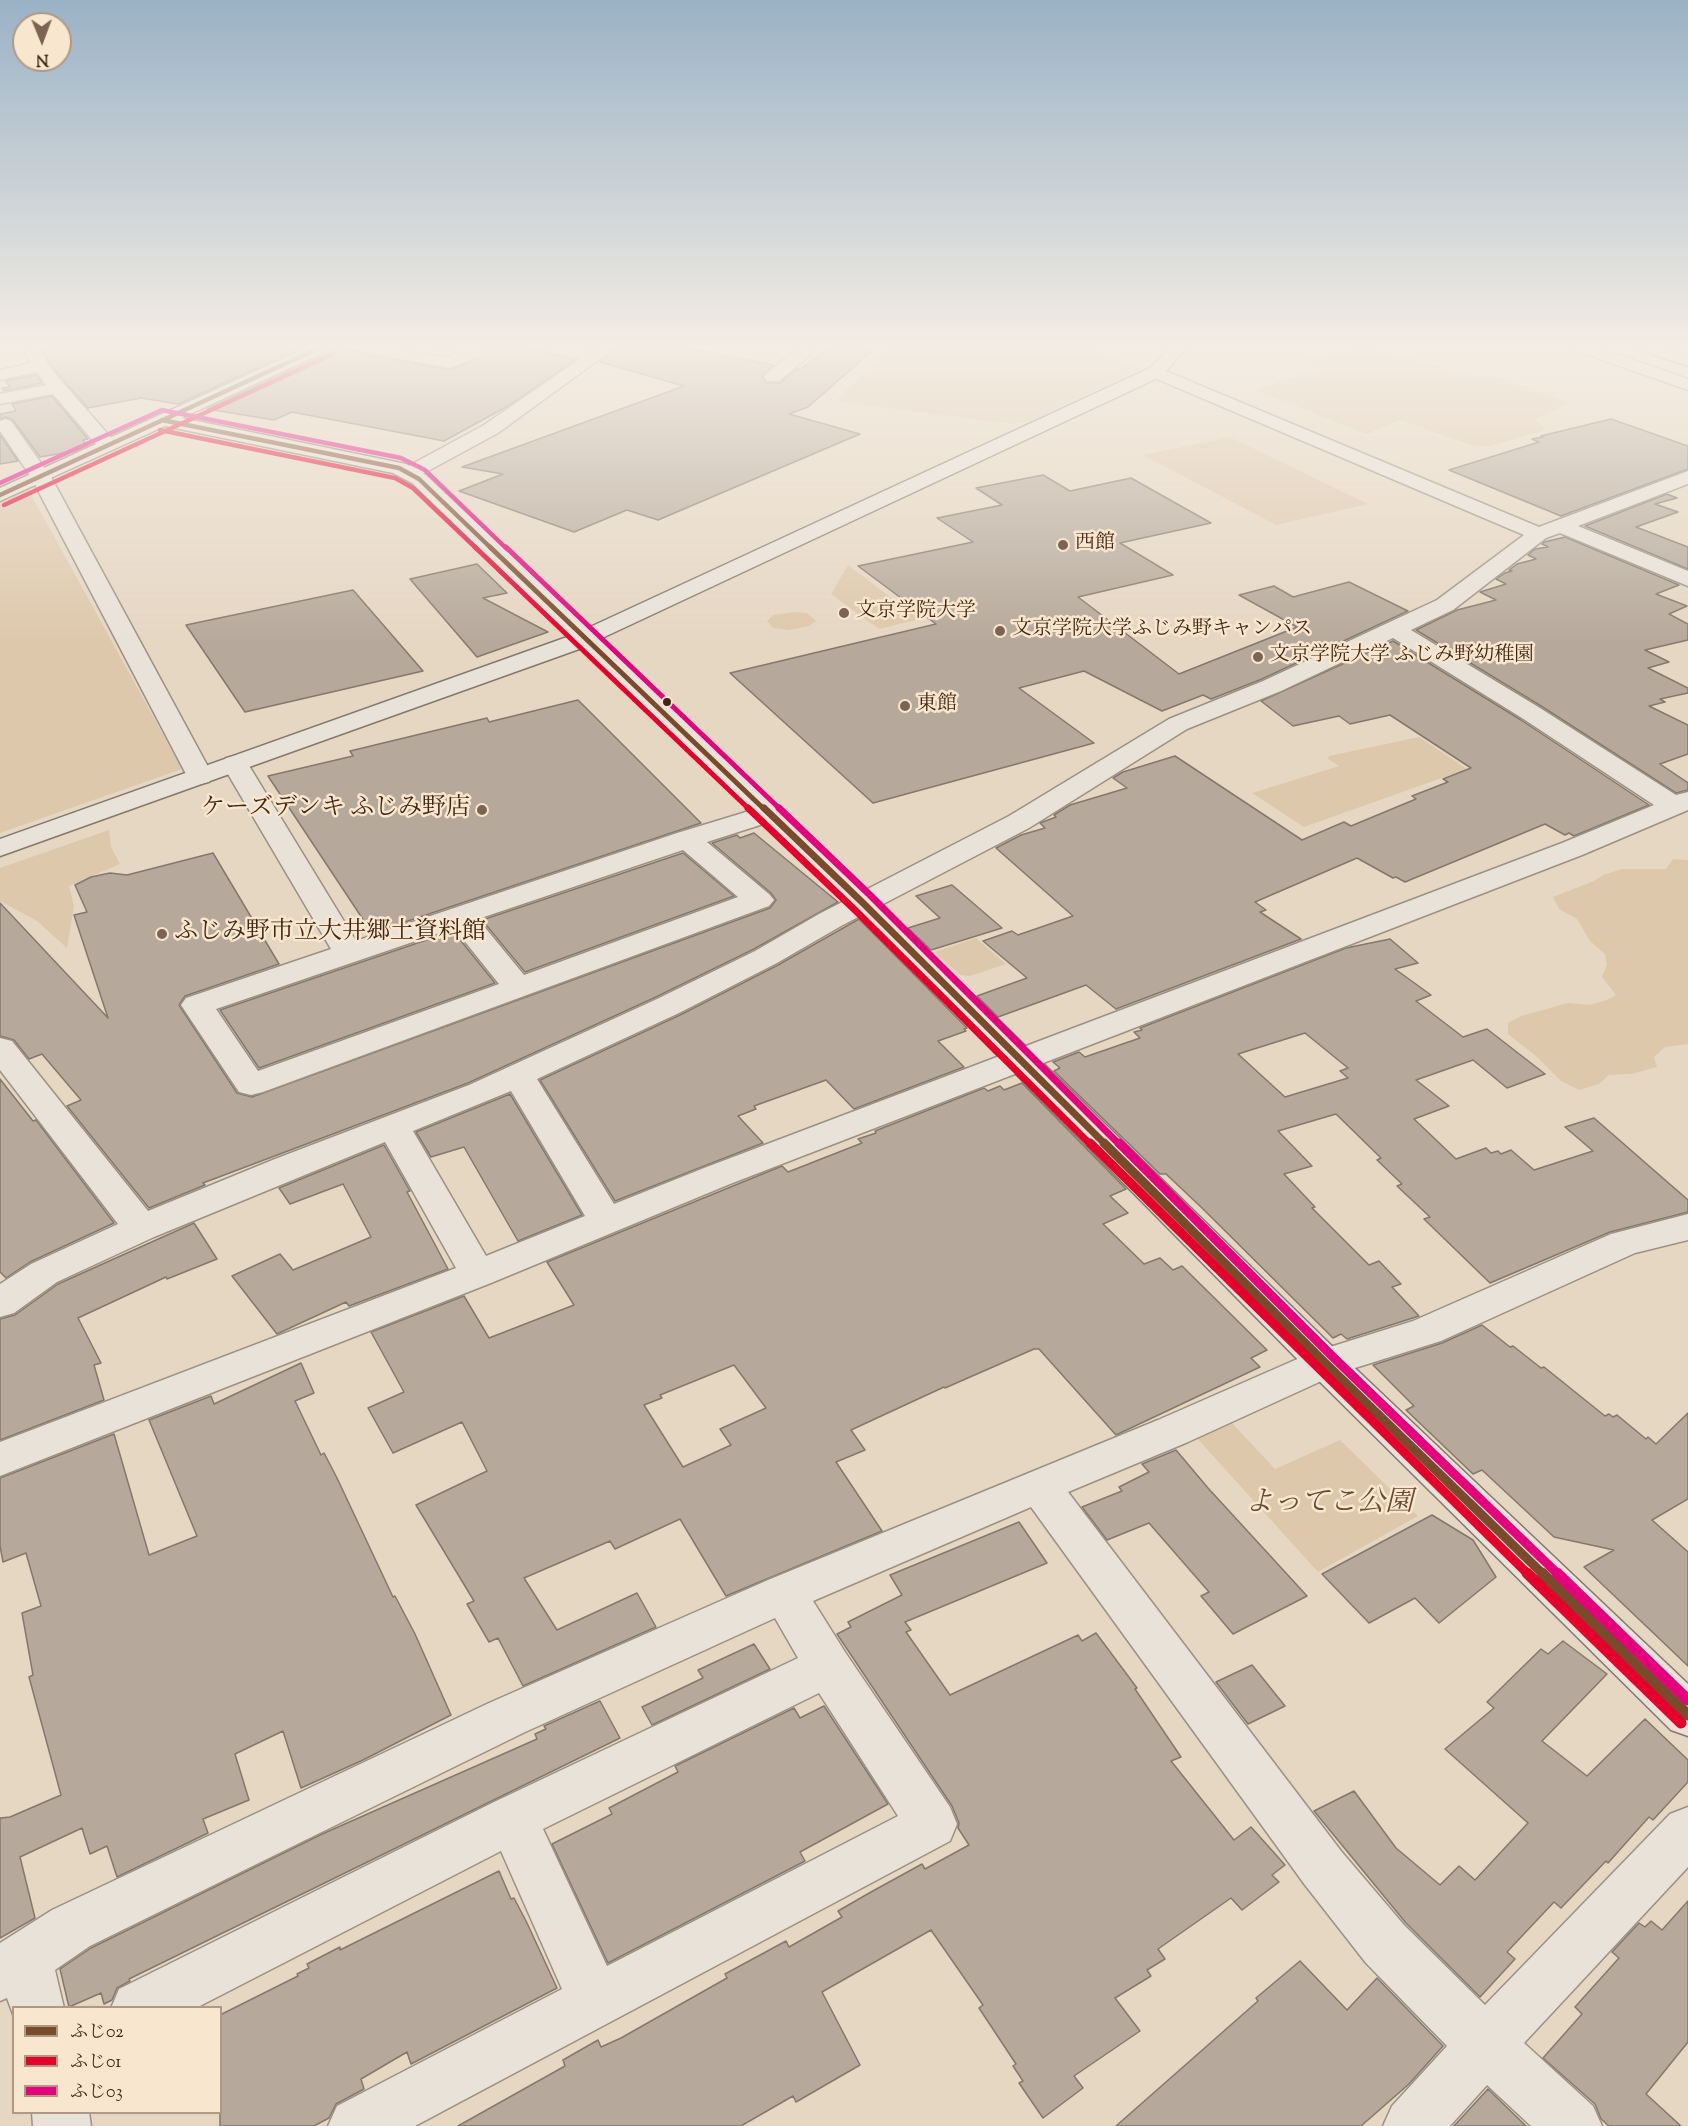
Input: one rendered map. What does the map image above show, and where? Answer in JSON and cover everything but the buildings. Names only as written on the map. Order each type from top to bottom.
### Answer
[{"type":"street","points":[[18,443],[41,477],[200,776]]},
{"type":"street","points":[[0,495],[111,443]]},
{"type":"street","points":[[279,443],[359,459],[410,473],[475,530],[863,903],[1325,1363],[1688,1715]]},
{"type":"street","points":[[410,473],[465,443]]},
{"type":"street","points":[[0,848],[558,649],[1003,443]]},
{"type":"street","points":[[1333,443],[1549,530],[1688,579]]},
{"type":"street","points":[[2,1298],[44,1273],[141,1228],[519,1076],[678,1001],[766,957],[863,903],[1019,822],[1178,724],[1272,686],[1445,606],[1549,530],[1688,477]]},
{"type":"street","points":[[1394,629],[1681,803]]},
{"type":"street","points":[[235,764],[348,952]]},
{"type":"street","points":[[0,1459],[478,1274],[717,1176],[1562,853],[1681,803]]},
{"type":"street","points":[[687,839],[759,900],[251,1085],[197,1005],[348,952],[687,839],[769,813]]},
{"type":"street","points":[[460,916],[519,989]]},
{"type":"street","points":[[0,1048],[141,1228]]},
{"type":"street","points":[[519,1076],[606,1221]]},
{"type":"street","points":[[393,1126],[478,1274]]},
{"type":"street","points":[[21,1980],[71,1928],[506,1718],[784,1593],[1173,1431],[1325,1363],[1427,1330],[1624,1243],[1688,1227]]},
{"type":"street","points":[[1039,1485],[1323,1868],[1385,1944],[1485,2045],[1573,2126]]},
{"type":"street","points":[[357,2126],[932,1824],[828,1666],[784,1593]]},
{"type":"street","points":[[140,2006],[512,1819],[828,1666]]},
{"type":"street","points":[[512,1819],[595,2000]]},
{"type":"street","points":[[1413,2126],[1485,2045],[1688,1831]]},
{"type":"green space","points":[[1200,443],[1243,443],[1368,504],[1276,525],[1143,455]]},
{"type":"green space","points":[[1467,443],[1500,443],[1490,446]]},
{"type":"green space","points":[[28,489],[182,769],[0,833],[0,501]]},
{"type":"green space","points":[[848,565],[919,619],[879,629],[831,594]]},
{"type":"green space","points":[[807,613],[816,621],[809,626],[789,630],[773,628],[767,621],[773,615]]},
{"type":"green space","points":[[1419,737],[1467,769],[1304,827],[1252,793],[1339,766],[1328,759],[1329,756]]},
{"type":"green space","points":[[109,830],[111,847],[120,864],[69,886],[74,906],[67,948],[37,921],[0,901],[0,868]]},
{"type":"green space","points":[[1673,859],[1688,860],[1688,1044],[1665,1047],[1654,1057],[1657,1067],[1631,1074],[1609,1075],[1599,1084],[1579,1090],[1561,1081],[1536,1056],[1508,1034],[1508,1023],[1521,1016],[1568,1003],[1590,1005],[1616,995],[1602,977],[1607,965],[1605,954],[1590,941],[1577,919],[1559,909],[1553,897],[1622,869],[1666,869]]},
{"type":"green space","points":[[976,938],[1006,964],[970,976],[960,975],[935,952]]},
{"type":"green space","name":"よってこ公園","points":[[1231,1422],[1275,1469],[1340,1440],[1418,1516],[1318,1572],[1196,1437]]},
{"type":"transit line","name":"ふじ03","points":[[0,483],[88,443]]},
{"type":"transit line","name":"ふじ02","points":[[0,495],[112,443]]},
{"type":"transit line","name":"ふじ01","points":[[4,505],[139,443]]},
{"type":"transit line","name":"ふじ01","points":[[225,443],[395,478],[413,488],[856,911],[1318,1370],[1681,1723]]},
{"type":"transit line","name":"ふじ02","points":[[277,443],[399,468],[419,479],[863,903],[1325,1363],[1688,1715]]},
{"type":"transit line","name":"ふじ03","points":[[327,443],[401,458],[425,470],[870,895],[1332,1356],[1688,1700]]},
{"type":"place","name":"西館","points":[[1063,545]]},
{"type":"place","name":"文京学院大学","points":[[844,613]]},
{"type":"place","name":"文京学院大学ふじみ野キャンパス","points":[[1000,631]]},
{"type":"place","name":"文京学院大学 ふじみ野幼稚園","points":[[1258,657]]},
{"type":"place","name":"東館","points":[[905,706]]},
{"type":"place","name":"ケーズデンキ ふじみ野店","points":[[482,810]]},
{"type":"place","name":"ふじみ野市立大井郷土資料館","points":[[162,934]]}]
